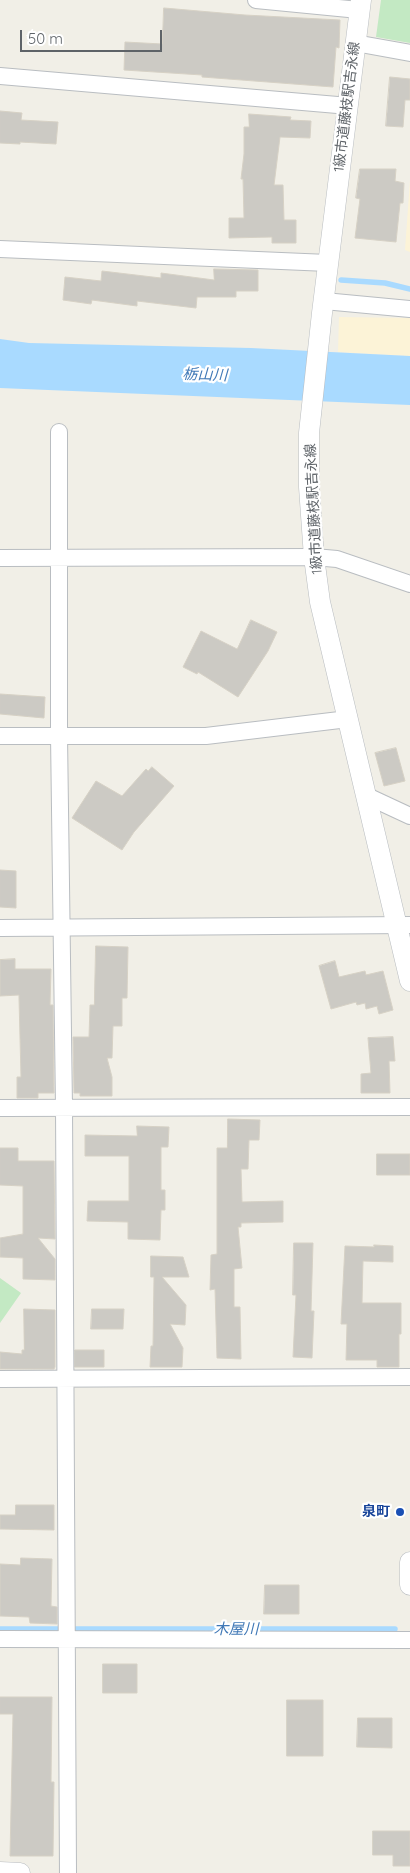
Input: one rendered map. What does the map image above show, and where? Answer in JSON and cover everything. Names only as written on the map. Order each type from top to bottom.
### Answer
[{"type":"street","points":[[256,0],[360,5]]},
{"type":"street","name":"1級市道藤枝駅吉永線","points":[[360,5],[323,307],[310,434],[310,487],[314,556],[320,602],[367,796],[403,925],[410,981]]},
{"type":"street","points":[[355,43],[410,53]]},
{"type":"street","points":[[0,76],[349,106]]},
{"type":"street","points":[[0,249],[328,264]]},
{"type":"street","points":[[323,307],[410,309]]},
{"type":"street","points":[[59,432],[59,735],[64,1107],[68,1873]]},
{"type":"street","points":[[0,558],[314,556],[337,559],[410,584]]},
{"type":"street","points":[[0,736],[206,736],[348,719]]},
{"type":"street","points":[[367,796],[410,816]]},
{"type":"street","points":[[0,928],[403,925]]},
{"type":"street","points":[[0,1108],[410,1107]]},
{"type":"street","points":[[0,1379],[410,1377]]},
{"type":"street","points":[[410,1562],[410,1585]]},
{"type":"street","points":[[0,1639],[410,1640]]},
{"type":"street","points":[[0,1872],[20,1873]]},
{"type":"green space","points":[[381,0],[410,0],[410,43],[376,37]]},
{"type":"green space","points":[[0,1278],[21,1293],[0,1323]]},
{"type":"sand","points":[[410,180],[410,252],[405,250]]},
{"type":"sand","points":[[339,317],[410,318],[410,356],[338,352]]},
{"type":"water","name":"栃山川","points":[[0,339],[29,343],[251,348],[410,356],[410,405],[0,388]]},
{"type":"building","points":[[164,8],[340,20],[339,48],[336,47],[333,87],[124,70],[125,42],[162,44]]},
{"type":"building","points":[[390,77],[410,79],[410,100],[405,100],[403,127],[386,126]]},
{"type":"building","points":[[0,111],[22,113],[21,120],[58,122],[56,144],[0,143]]},
{"type":"building","points":[[249,114],[291,117],[290,120],[311,121],[310,138],[280,137],[274,185],[283,185],[284,220],[296,220],[296,243],[272,243],[272,237],[229,238],[229,218],[244,218],[243,179],[241,179],[244,154],[244,127],[249,127]]},
{"type":"building","points":[[360,169],[396,169],[395,181],[404,183],[403,203],[400,203],[396,242],[355,238],[360,199],[356,198]]},
{"type":"building","points":[[214,269],[258,270],[258,291],[236,291],[236,297],[197,297],[196,308],[137,301],[137,306],[92,300],[91,304],[63,300],[65,277],[101,281],[102,271],[161,278],[161,273],[214,280]]},
{"type":"building","points":[[251,620],[277,632],[268,651],[238,697],[198,672],[197,674],[183,667],[201,631],[237,649]]},
{"type":"building","points":[[0,694],[45,697],[44,718],[0,714]]},
{"type":"building","points":[[396,748],[405,781],[384,786],[375,753]]},
{"type":"building","points":[[152,767],[174,786],[134,832],[122,850],[72,818],[96,781],[122,796],[146,769],[148,771]]},
{"type":"building","points":[[0,870],[16,871],[16,908],[0,907]]},
{"type":"building","points":[[96,946],[128,947],[127,998],[122,998],[122,1026],[113,1026],[112,1058],[107,1058],[112,1077],[112,1096],[80,1096],[80,1093],[74,1093],[73,1037],[89,1037],[90,1005],[94,1005]]},
{"type":"building","points":[[15,959],[15,969],[51,969],[50,1005],[53,1005],[54,1093],[38,1093],[38,1098],[17,1098],[17,1077],[21,1077],[19,995],[0,996],[0,960]]},
{"type":"building","points":[[335,961],[339,977],[365,971],[366,975],[383,971],[393,1010],[379,1014],[377,1006],[366,1009],[365,1003],[357,1005],[356,1002],[331,1009],[319,966]]},
{"type":"building","points":[[393,1037],[395,1061],[389,1061],[390,1093],[361,1093],[361,1074],[371,1073],[368,1038]]},
{"type":"building","points":[[228,1119],[260,1120],[259,1140],[249,1140],[248,1169],[241,1169],[242,1202],[283,1201],[283,1222],[241,1223],[241,1227],[238,1227],[242,1268],[234,1269],[234,1307],[240,1307],[241,1359],[217,1358],[215,1289],[210,1290],[211,1255],[217,1254],[217,1148],[227,1148]]},
{"type":"building","points":[[137,1126],[169,1127],[168,1147],[161,1147],[161,1190],[165,1190],[165,1210],[161,1210],[160,1240],[128,1239],[128,1222],[87,1221],[88,1201],[129,1201],[129,1156],[85,1156],[85,1135],[137,1136]]},
{"type":"building","points":[[0,1148],[18,1148],[18,1161],[54,1161],[55,1239],[38,1238],[55,1259],[55,1280],[23,1279],[23,1258],[0,1257],[0,1238],[23,1234],[23,1186],[0,1185]]},
{"type":"building","points":[[377,1154],[410,1154],[410,1175],[377,1175]]},
{"type":"building","points":[[294,1243],[313,1243],[311,1311],[314,1311],[312,1358],[293,1357],[296,1295],[293,1295]]},
{"type":"building","points":[[374,1245],[393,1246],[393,1262],[363,1261],[362,1303],[401,1303],[399,1367],[377,1367],[377,1360],[346,1360],[347,1324],[341,1324],[345,1246],[374,1247]]},
{"type":"building","points":[[151,1256],[183,1257],[189,1277],[162,1277],[186,1305],[185,1325],[170,1324],[183,1348],[182,1367],[150,1367],[151,1346],[153,1346],[154,1277],[151,1277]]},
{"type":"building","points":[[24,1309],[55,1310],[54,1369],[0,1369],[0,1352],[22,1354],[22,1350],[24,1350]]},
{"type":"building","points":[[92,1309],[124,1309],[123,1329],[91,1329]]},
{"type":"building","points":[[75,1350],[104,1350],[104,1367],[75,1367]]},
{"type":"building","points":[[16,1505],[54,1505],[54,1530],[0,1529],[0,1515],[15,1515]]},
{"type":"building","points":[[21,1558],[52,1559],[51,1606],[57,1607],[57,1624],[30,1623],[29,1617],[0,1616],[0,1564],[20,1565]]},
{"type":"building","points":[[265,1585],[299,1585],[299,1614],[264,1614]]},
{"type":"building","points":[[103,1664],[137,1664],[137,1693],[103,1693]]},
{"type":"building","points":[[0,1697],[52,1697],[51,1782],[54,1782],[53,1856],[10,1856],[13,1714],[0,1714]]},
{"type":"building","points":[[287,1700],[323,1700],[323,1756],[287,1756]]},
{"type":"building","points":[[358,1718],[392,1718],[392,1748],[357,1747]]},
{"type":"building","points":[[373,1831],[410,1831],[410,1866],[393,1866],[393,1855],[373,1855]]},
{"type":"waterway","points":[[341,280],[385,283],[410,289]]},
{"type":"waterway","name":"木屋川","points":[[0,1629],[60,1629]]},
{"type":"waterway","name":"木屋川","points":[[76,1629],[395,1629]]},
{"type":"place","name":"泉町","points":[[400,1512]]}]
